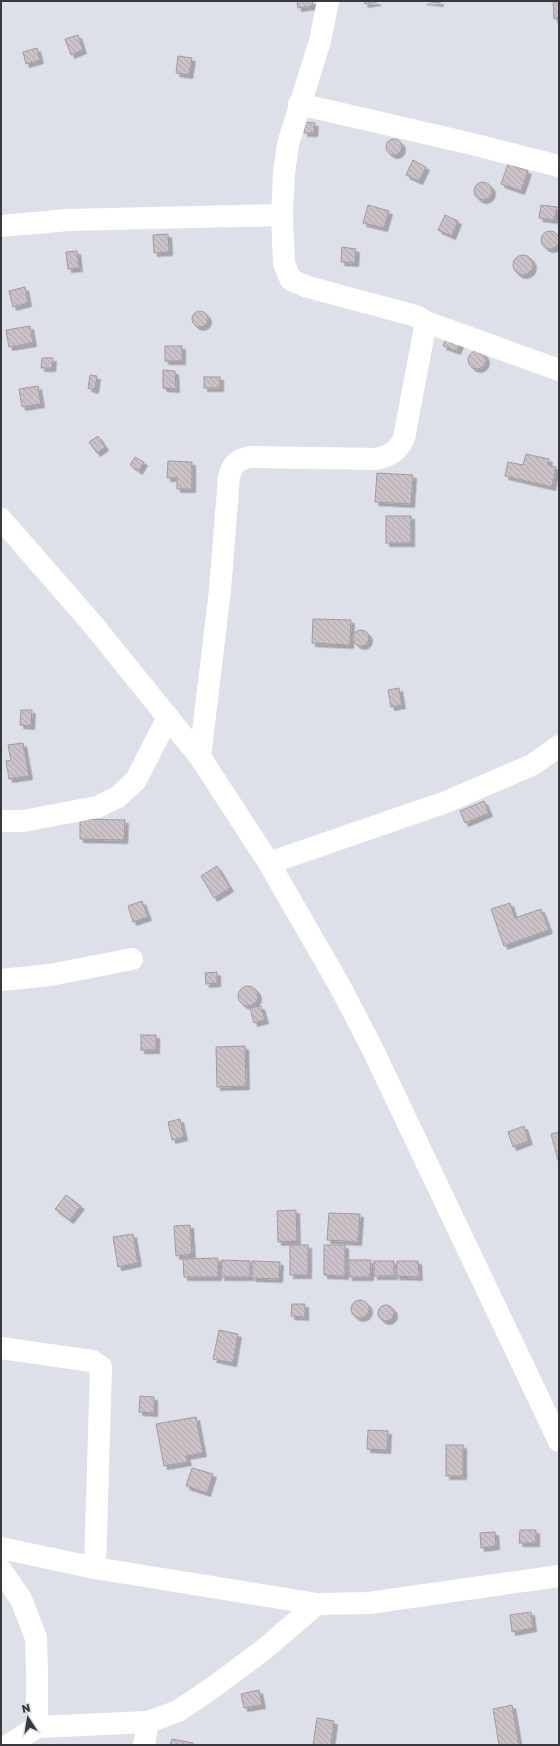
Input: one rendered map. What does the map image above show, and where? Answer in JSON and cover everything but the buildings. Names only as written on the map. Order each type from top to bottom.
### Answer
[{"type":"street","points":[[328,1],[320,40],[299,104],[288,144],[284,173],[282,215],[284,264],[291,280],[308,287],[416,316],[426,322],[559,370]]},
{"type":"street","points":[[299,104],[468,143],[559,166]]},
{"type":"street","points":[[1,226],[68,220],[282,215]]},
{"type":"street","points":[[200,757],[220,590],[228,477],[231,468],[239,460],[250,457],[378,459],[390,455],[399,448],[404,438],[426,322]]},
{"type":"street","points":[[1,519],[90,621],[200,757],[269,863],[342,990],[373,1050],[559,1441]]},
{"type":"street","points":[[1,821],[23,821],[97,807],[118,796],[136,780],[168,717]]},
{"type":"street","points":[[269,863],[446,802],[532,765],[559,746]]},
{"type":"street","points":[[1,980],[50,975],[132,959]]},
{"type":"street","points":[[1,1348],[92,1361],[101,1367],[95,1568]]},
{"type":"street","points":[[1,1548],[95,1568],[317,1604],[369,1603],[559,1576]]},
{"type":"street","points":[[1,1570],[21,1599],[36,1638],[38,1672],[37,1727]]},
{"type":"street","points":[[9,1745],[37,1727],[148,1722],[178,1711],[262,1651],[317,1604]]},
{"type":"street","points":[[144,1745],[148,1722]]}]
